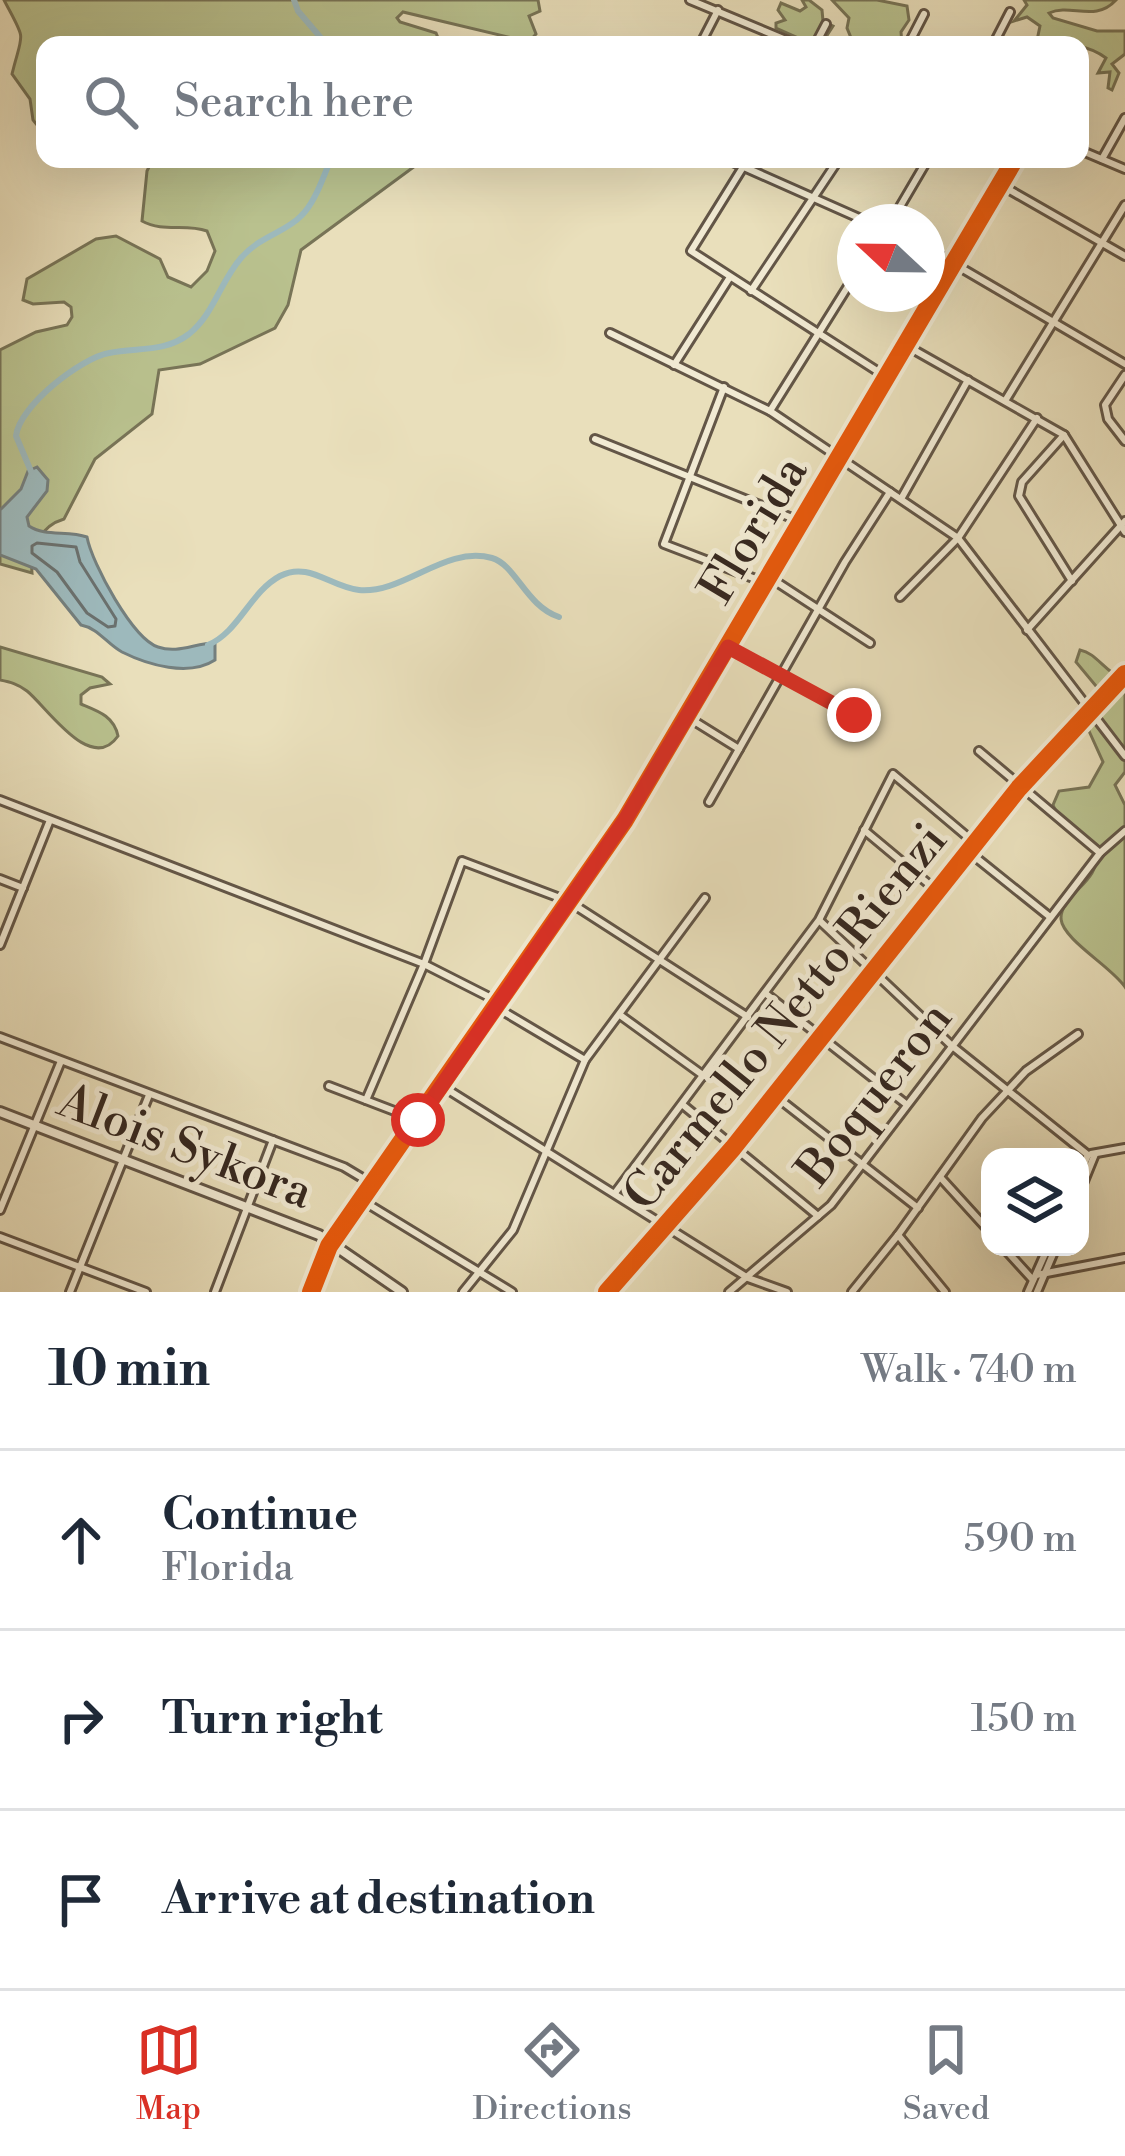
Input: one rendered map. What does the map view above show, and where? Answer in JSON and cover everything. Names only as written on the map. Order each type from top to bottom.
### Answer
[{"type":"street","points":[[690,0],[777,36]]},
{"type":"street","points":[[705,36],[718,10]]},
{"type":"street","points":[[998,36],[1010,12]]},
{"type":"street","points":[[913,36],[924,14]]},
{"type":"street","points":[[820,36],[826,24]]},
{"type":"street","points":[[1102,159],[1125,118]]},
{"type":"street","points":[[1089,153],[1125,169]]},
{"type":"street","points":[[743,168],[691,251],[887,378]]},
{"type":"street","points":[[755,168],[837,209]]},
{"type":"street","points":[[752,291],[832,168]]},
{"type":"street","points":[[902,204],[923,168]]},
{"type":"street","name":"Florida","points":[[310,1292],[332,1242],[625,820],[1010,168]]},
{"type":"street","points":[[1000,185],[1125,256]]},
{"type":"street","points":[[1005,401],[1125,205]]},
{"type":"street","points":[[945,258],[1125,364]]},
{"type":"street","points":[[674,365],[730,277]]},
{"type":"street","points":[[770,411],[837,301]]},
{"type":"street","points":[[610,333],[770,411],[958,538],[1125,756]]},
{"type":"street","points":[[907,346],[1064,435],[1124,526],[1027,630]]},
{"type":"street","points":[[1125,375],[1108,397],[1108,419],[1125,441]]},
{"type":"street","points":[[901,499],[968,380]]},
{"type":"street","points":[[724,387],[664,544],[767,580],[870,643]]},
{"type":"street","points":[[900,597],[958,538],[1037,418]]},
{"type":"street","points":[[1064,435],[1022,482],[1019,496],[1072,581]]},
{"type":"street","points":[[595,439],[802,522]]},
{"type":"street","points":[[709,802],[890,492]]},
{"type":"street","points":[[728,647],[854,715]]},
{"type":"street","name":"Carmello Netto Rienzi","points":[[607,1292],[733,1148],[1019,788],[1125,674]]},
{"type":"street","points":[[686,716],[739,749]]},
{"type":"street","points":[[979,751],[1099,855]]},
{"type":"street","points":[[615,1193],[819,920],[892,774],[976,844]]},
{"type":"street","points":[[0,800],[424,964],[585,1060]]},
{"type":"street","points":[[0,945],[50,820]]},
{"type":"street","points":[[864,830],[938,891]]},
{"type":"street","name":"Boqueron","points":[[730,1292],[831,1205],[1050,917],[1099,855],[1125,831]]},
{"type":"street","points":[[969,852],[1050,917]]},
{"type":"street","points":[[366,1100],[462,861],[568,901],[748,1017]]},
{"type":"street","points":[[0,879],[22,888]]},
{"type":"street","points":[[463,1292],[514,1231],[585,1060],[705,898]]},
{"type":"street","points":[[819,920],[953,1047],[1007,1091],[1092,1154],[1125,1148]]},
{"type":"street","points":[[765,993],[906,1104]]},
{"type":"street","points":[[618,1014],[704,1076]]},
{"type":"street","points":[[852,1292],[1007,1091],[1026,1071],[1078,1034]]},
{"type":"street","points":[[0,1037],[344,1167],[374,1185]]},
{"type":"street","points":[[0,1210],[61,1061]]},
{"type":"street","points":[[328,1086],[418,1120]]},
{"type":"street","points":[[442,1086],[748,1278],[787,1292]]},
{"type":"street","points":[[70,1292],[149,1095]]},
{"type":"street","points":[[775,1095],[918,1208]]},
{"type":"street","points":[[682,1105],[818,1216]]},
{"type":"street","name":"Alois Sykora","points":[[0,1112],[332,1242],[402,1292]]},
{"type":"street","points":[[215,1292],[273,1140]]},
{"type":"street","points":[[1089,1159],[1092,1154]]},
{"type":"street","points":[[1089,1163],[1092,1154]]},
{"type":"street","points":[[940,1178],[981,1222]]},
{"type":"street","points":[[363,1201],[512,1292]]},
{"type":"street","points":[[898,1235],[945,1292]]},
{"type":"street","points":[[0,1237],[146,1292]]},
{"type":"street","points":[[1014,1256],[1038,1276]]},
{"type":"street","points":[[1033,1292],[1048,1256]]},
{"type":"street","points":[[1038,1276],[1125,1258]]},
{"type":"street","points":[[1033,1292],[1038,1276]]},
{"type":"street","points":[[932,1292],[936,1282]]},
{"type":"green space","points":[[4,0],[538,0],[540,11],[529,16],[534,36],[504,36],[403,12],[397,18],[400,22],[437,36],[36,36],[36,124],[30,99],[12,74],[21,37]]},
{"type":"green space","points":[[802,0],[822,10],[823,21],[833,26],[827,36],[794,36],[776,28],[776,23],[785,20],[778,10],[781,3],[800,11],[806,7]]},
{"type":"green space","points":[[832,0],[907,6],[909,20],[901,36],[850,36],[849,18]]},
{"type":"green space","points":[[1024,0],[1116,0],[1091,12],[1049,13],[1097,31],[1125,31],[1125,54],[1112,64],[1119,73],[1112,90],[1108,88],[1110,72],[1098,73],[1106,58],[1089,49],[1089,36],[1038,36],[1040,26],[1027,17],[1014,21],[1027,5]]},
{"type":"green space","points":[[412,168],[301,250],[288,305],[275,328],[200,364],[159,370],[152,414],[95,459],[64,519],[38,540],[32,573],[0,564],[0,350],[36,332],[67,325],[72,317],[71,307],[64,302],[23,300],[27,279],[96,239],[116,236],[160,259],[168,277],[191,287],[207,271],[215,251],[207,231],[142,221],[147,171]]},
{"type":"green space","points":[[0,647],[102,677],[110,684],[90,688],[81,695],[81,704],[109,719],[118,736],[107,746],[95,748],[70,734],[27,691],[0,680]]},
{"type":"green space","points":[[1080,650],[1125,680],[1125,772],[1115,785],[1125,805],[1125,987],[1070,936],[1061,919],[1067,902],[1096,864],[1092,847],[1053,805],[1059,791],[1089,787],[1103,762],[1089,731],[1087,703],[1101,692],[1076,662]]},
{"type":"water","points":[[37,467],[48,480],[47,491],[27,517],[29,526],[87,537],[115,599],[148,641],[173,649],[215,643],[215,660],[181,668],[156,665],[122,652],[81,625],[36,569],[0,555],[0,510],[21,489],[28,471]]},
{"type":"waterway","points":[[294,0],[319,36]]},
{"type":"waterway","points":[[33,476],[16,436],[39,398],[97,357],[160,347],[189,334],[205,317],[241,258],[306,211],[327,168]]},
{"type":"waterway","points":[[208,645],[228,631],[270,583],[291,572],[310,573],[348,588],[376,589],[441,563],[475,556],[500,562],[538,604],[559,617]]},
{"type":"cycle path","points":[[311,1292],[329,1246],[625,820],[1010,168]]},
{"type":"cycle path","points":[[607,1292],[733,1148],[1019,788],[1125,674]]},
{"type":"route","points":[[418,1120],[625,820],[728,647],[854,715]]}]
